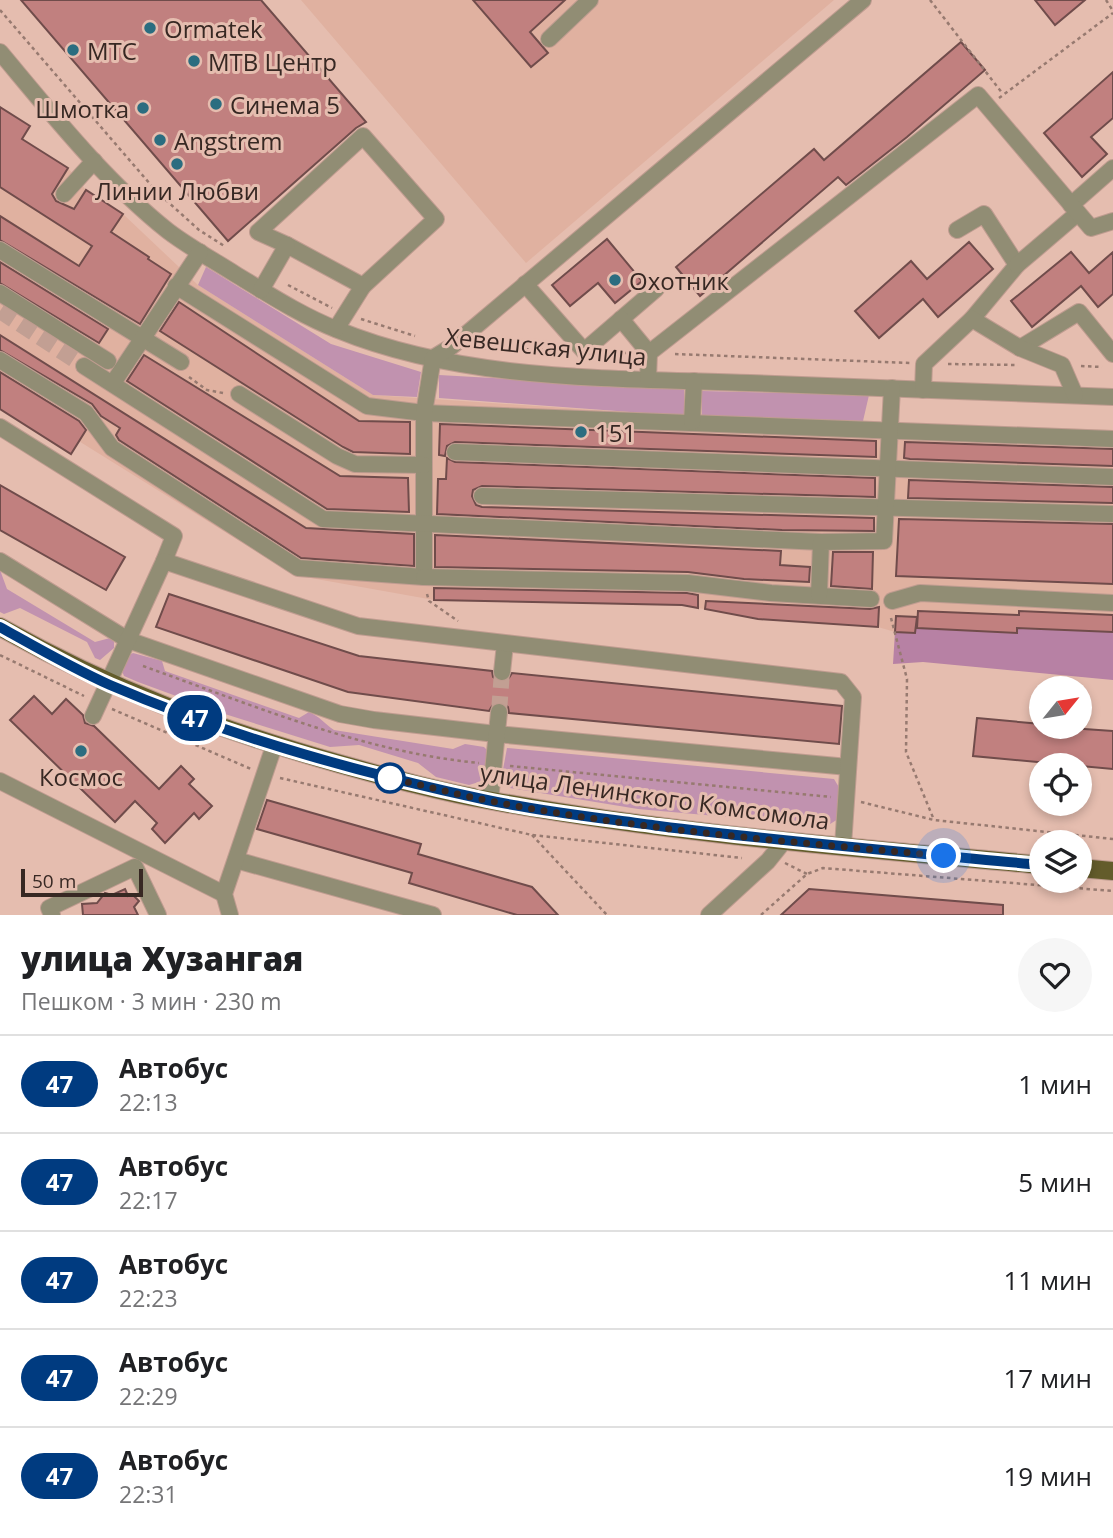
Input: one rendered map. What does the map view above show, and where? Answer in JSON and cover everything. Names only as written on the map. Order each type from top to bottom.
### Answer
[{"type":"main road","name":"улица Ленинского Комсомола","points":[[0,627],[107,683],[210,724],[274,746],[387,777],[490,801],[582,816],[784,841],[1029,864]]},
{"type":"main road","points":[[1092,869],[1113,871]]},
{"type":"street","points":[[549,39],[590,0]]},
{"type":"street","points":[[424,577],[424,413],[433,358],[451,347],[863,0]]},
{"type":"street","name":"Хевешская улица","points":[[0,52],[94,161],[136,205],[171,233],[261,290],[336,329],[377,344],[491,369],[585,376],[1113,397]]},
{"type":"street","points":[[649,353],[978,95],[1091,229],[1113,221]]},
{"type":"street","points":[[336,329],[363,286],[436,219],[363,136],[258,232],[287,244],[363,286]]},
{"type":"street","points":[[64,194],[94,161]]},
{"type":"street","points":[[923,390],[924,364],[972,319],[1017,265],[1113,168]]},
{"type":"street","points":[[957,230],[984,214],[1017,265]]},
{"type":"street","points":[[261,290],[287,244]]},
{"type":"street","points":[[0,250],[181,362]]},
{"type":"street","points":[[113,383],[200,252]]},
{"type":"street","points":[[526,284],[584,351],[585,376]]},
{"type":"street","points":[[176,286],[367,406],[424,413],[1113,439]]},
{"type":"street","points":[[584,351],[656,289]]},
{"type":"street","points":[[0,293],[108,361]]},
{"type":"street","points":[[1020,348],[1079,312],[1113,354]]},
{"type":"street","points":[[621,319],[649,353],[648,379]]},
{"type":"street","points":[[972,319],[1020,348],[1062,365],[1075,395]]},
{"type":"street","points":[[0,360],[86,414],[111,448],[298,568],[424,577],[688,583],[771,593],[871,599]]},
{"type":"street","points":[[84,366],[323,519],[821,542],[884,541],[892,388]]},
{"type":"street","points":[[692,422],[694,381]]},
{"type":"street","points":[[239,394],[337,456],[355,464],[424,465]]},
{"type":"street","points":[[0,427],[174,536],[93,716]]},
{"type":"street","points":[[455,453],[1113,477]]},
{"type":"street","points":[[482,496],[1113,514]]},
{"type":"street","points":[[819,595],[821,542]]},
{"type":"street","points":[[0,561],[128,640],[340,713],[374,720],[496,734],[848,767]]},
{"type":"street","points":[[164,561],[358,626],[841,682],[853,697],[843,846]]},
{"type":"street","points":[[892,601],[920,593],[1113,603]]},
{"type":"street","points":[[502,672],[505,644]]},
{"type":"street","points":[[490,801],[499,712]]},
{"type":"street","points":[[230,915],[225,894],[274,746]]},
{"type":"street","points":[[0,781],[138,861],[225,894]]},
{"type":"street","points":[[709,915],[768,861],[784,841]]},
{"type":"street","points":[[236,860],[433,915]]},
{"type":"street","points":[[52,915],[49,908],[138,861]]},
{"type":"street","points":[[138,861],[158,915]]},
{"type":"path","points":[[930,0],[1004,94]]},
{"type":"path","points":[[989,107],[1113,12],[1105,0]]},
{"type":"path","points":[[181,362],[184,372],[207,390],[239,394]]},
{"type":"path","points":[[424,577],[429,601],[459,622]]},
{"type":"path","points":[[892,601],[891,618],[906,679],[906,752],[934,820]]},
{"type":"path","points":[[846,799],[934,820],[1113,839]]},
{"type":"path","points":[[532,835],[607,915]]},
{"type":"path","points":[[784,863],[807,874]]},
{"type":"path","points":[[761,915],[807,874],[823,868],[1113,891]]},
{"type":"shaded area","points":[[301,0],[834,0],[526,263]]},
{"type":"shaded area","points":[[0,107],[30,126],[23,139],[68,168],[86,190],[123,214],[198,285],[373,395],[685,416],[1113,430],[1113,632],[1018,628],[1017,633],[916,628],[915,633],[895,632],[878,627],[758,619],[682,605],[434,600],[294,575],[0,392]]},
{"type":"shaded area","points":[[206,267],[331,344],[421,372],[417,397],[373,395],[198,285]]},
{"type":"shaded area","points":[[439,375],[684,389],[685,416],[439,398]]},
{"type":"shaded area","points":[[702,391],[869,395],[863,421],[702,416]]},
{"type":"shaded area","points":[[0,570],[7,589],[95,642],[110,638],[114,642],[114,648],[100,660],[95,658],[87,642],[20,608],[4,614],[0,612]]},
{"type":"shaded area","points":[[916,628],[1017,633],[1017,628],[1113,632],[1113,680],[923,662],[893,664],[895,632],[915,633]]},
{"type":"shaded area","points":[[133,653],[162,661],[165,671],[299,718],[309,712],[334,730],[453,749],[465,744],[484,747],[488,751],[490,764],[479,782],[469,785],[436,777],[418,763],[359,745],[330,747],[228,715],[124,676],[122,671],[128,656]]},
{"type":"shaded area","points":[[507,748],[834,779],[840,789],[838,819],[827,826],[638,809],[510,788],[501,780]]},
{"type":"building","name":"МТВ Центр","points":[[21,0],[261,0],[366,122],[228,241]]},
{"type":"building","points":[[473,0],[565,0],[530,32],[548,53],[531,67]]},
{"type":"building","points":[[1035,0],[1085,0],[1055,25]]},
{"type":"building","points":[[961,42],[985,70],[846,185],[838,177],[700,296],[676,267],[814,149],[824,160]]},
{"type":"building","points":[[1113,72],[1113,118],[1091,137],[1107,154],[1082,177],[1044,133]]},
{"type":"building","points":[[0,107],[30,126],[22,139],[68,168],[52,194],[56,201],[74,209],[86,190],[123,214],[111,232],[171,274],[140,324],[0,240],[0,216],[79,266],[92,246],[0,187]]},
{"type":"building","points":[[607,239],[642,281],[615,303],[598,283],[570,306],[552,285]]},
{"type":"building","points":[[969,242],[993,269],[938,317],[923,299],[879,338],[855,311],[911,261],[927,279]]},
{"type":"building","points":[[1071,252],[1089,273],[1113,252],[1113,294],[1098,307],[1081,286],[1032,327],[1011,301]]},
{"type":"building","points":[[0,262],[108,329],[99,343],[0,283]]},
{"type":"building","points":[[179,302],[359,421],[410,422],[410,454],[353,452],[160,331]]},
{"type":"building","points":[[0,335],[306,528],[414,534],[414,566],[301,558],[119,440],[116,435],[120,428],[101,416],[92,404],[0,350]]},
{"type":"building","points":[[144,355],[340,476],[408,478],[409,512],[327,509],[127,381]]},
{"type":"building","points":[[0,372],[79,421],[86,430],[71,454],[0,409]]},
{"type":"building","points":[[440,424],[876,441],[876,457],[455,442],[447,446],[445,456],[439,455]]},
{"type":"building","points":[[905,442],[1113,449],[1113,466],[910,459],[904,458]]},
{"type":"building","points":[[447,458],[455,462],[875,478],[875,497],[482,486],[473,490],[472,496],[476,505],[482,507],[874,518],[874,531],[782,530],[437,514],[438,479],[446,479]]},
{"type":"building","points":[[909,480],[1113,487],[1113,503],[908,498]]},
{"type":"building","points":[[0,485],[125,557],[106,590],[0,530]]},
{"type":"building","points":[[899,519],[1113,524],[1113,584],[896,576]]},
{"type":"building","points":[[435,535],[781,551],[780,565],[810,567],[809,582],[744,579],[688,572],[435,567]]},
{"type":"building","points":[[833,552],[873,552],[872,589],[831,586]]},
{"type":"building","points":[[434,588],[687,593],[698,595],[698,608],[682,605],[434,600]]},
{"type":"building","points":[[169,594],[359,656],[492,671],[493,677],[500,682],[507,681],[512,673],[842,706],[839,744],[509,713],[508,707],[501,702],[494,703],[489,711],[348,692],[156,627]]},
{"type":"building","points":[[706,601],[870,609],[879,607],[878,627],[758,619],[705,609]]},
{"type":"building","points":[[918,611],[1113,615],[1113,632],[1017,628],[1017,633],[917,628]]},
{"type":"building","points":[[896,616],[917,617],[915,633],[895,632]]},
{"type":"building","name":"Космос","points":[[34,696],[52,714],[66,699],[83,715],[85,723],[94,726],[159,789],[181,766],[194,779],[189,784],[212,806],[199,819],[194,813],[165,843],[152,829],[157,823],[135,801],[115,822],[10,720]]},
{"type":"building","points":[[977,718],[1029,723],[1029,739],[1092,739],[1092,730],[1113,731],[1113,769],[1092,767],[1092,753],[1029,753],[1029,761],[973,756]]},
{"type":"building","points":[[267,800],[421,844],[418,854],[532,887],[558,915],[517,915],[409,883],[412,873],[257,829]]},
{"type":"building","points":[[125,889],[128,896],[133,895],[139,901],[134,907],[138,915],[83,915],[82,904],[97,903],[105,893],[112,895]]},
{"type":"building","points":[[809,889],[1003,905],[1003,915],[781,915]]},
{"type":"tunnel","points":[[0,311],[84,366]]},
{"type":"tunnel","points":[[499,712],[502,672]]},
{"type":"bus line","name":"47","points":[[0,627],[107,683],[210,724],[274,746],[387,777],[490,801],[569,814],[784,841],[1029,864]]},
{"type":"place","name":"Ormatek","points":[[150,28]]},
{"type":"place","name":"МТС","points":[[73,50]]},
{"type":"place","name":"МТВ Центр","points":[[194,61]]},
{"type":"place","name":"Синема 5","points":[[216,104]]},
{"type":"place","name":"Шмотка","points":[[143,108]]},
{"type":"place","name":"Angstrem","points":[[160,140]]},
{"type":"place","name":"Линии Любви","points":[[177,164]]},
{"type":"place","name":"Охотник","points":[[615,280]]},
{"type":"place","name":"151","points":[[581,432]]},
{"type":"place","name":"Космос","points":[[81,751]]},
{"type":"route","points":[[390,778],[387,777],[490,801],[569,814],[784,841],[944,856]]}]
